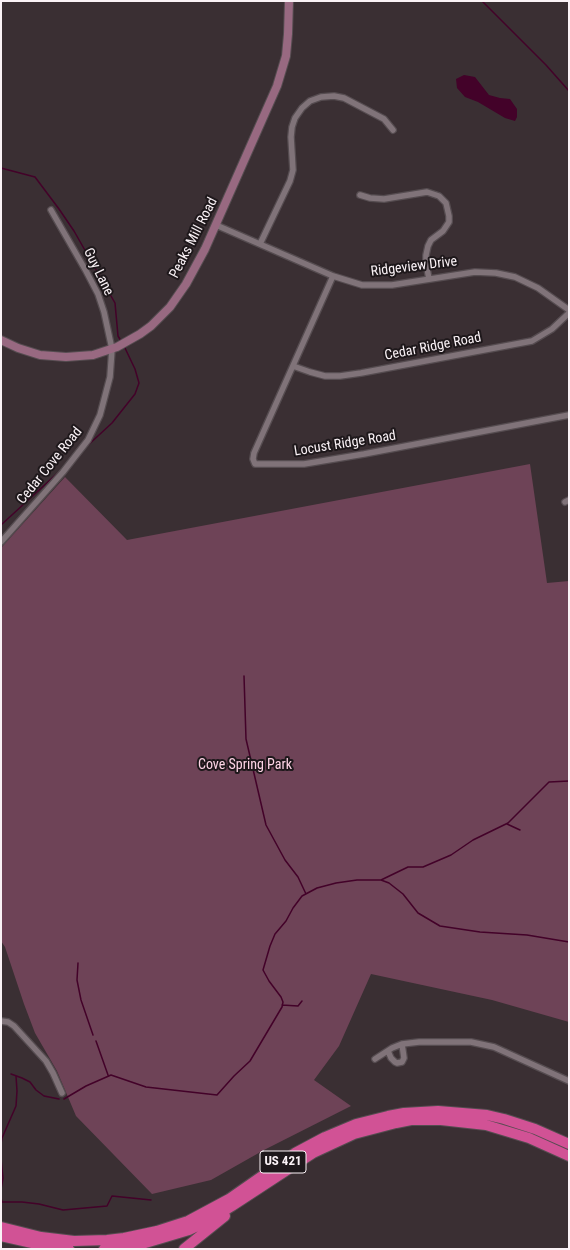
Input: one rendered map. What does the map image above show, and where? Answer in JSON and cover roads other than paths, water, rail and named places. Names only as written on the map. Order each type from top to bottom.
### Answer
[{"type":"highway","name":"US 421","points":[[1,1227],[41,1237],[74,1241],[113,1239],[157,1231],[188,1221],[215,1207],[229,1199],[295,1153],[325,1137],[356,1124],[404,1113],[443,1111],[487,1115],[535,1129],[569,1144]]},
{"type":"highway","name":"US 421","points":[[104,1249],[147,1243],[188,1230],[218,1215],[306,1157],[341,1139],[368,1129],[411,1120],[441,1120],[486,1125],[529,1138],[569,1156]]},
{"type":"highway","points":[[184,1249],[255,1191]]},
{"type":"highway","points":[[1,1236],[45,1246],[70,1249]]},
{"type":"street","name":"Peaks Mill Road","points":[[1,340],[29,352],[53,357],[79,357],[93,355],[112,349],[140,334],[170,307],[193,273],[272,99],[282,73],[288,41],[290,1]]},
{"type":"street","points":[[260,244],[293,170],[291,137],[295,118],[310,101],[321,97],[334,96],[344,98],[384,119],[393,130]]},
{"type":"street","points":[[360,195],[370,198],[384,199],[427,192],[433,193],[443,199],[448,209],[449,222],[443,231],[431,240],[428,246],[426,262],[429,279]]},
{"type":"street","name":"Guy Lane","points":[[51,210],[98,294],[104,312],[112,349]]},
{"type":"street","name":"Ridgeview Drive","points":[[216,225],[333,276],[362,286],[392,285],[475,272],[496,272],[515,277],[538,288],[569,311]]},
{"type":"street","name":"Locust Ridge Road","points":[[333,276],[254,453],[254,464],[304,464],[569,416]]},
{"type":"street","name":"Cedar Ridge Road","points":[[293,366],[326,376],[340,376],[369,372],[532,341],[552,329],[569,311]]},
{"type":"street","name":"Cedar Cove Road","points":[[1,542],[63,472],[88,440],[97,423],[105,399],[112,349]]},
{"type":"street","points":[[1,1021],[8,1022],[14,1026],[46,1061],[62,1093]]},
{"type":"street","points":[[375,1059],[402,1044],[444,1041],[480,1043],[506,1052],[569,1081]]},
{"type":"street","points":[[388,1051],[391,1058],[395,1062],[402,1062],[404,1058],[402,1044]]},
{"type":"waterway","points":[[482,1],[546,65],[569,91]]},
{"type":"waterway","points":[[1,168],[35,177],[59,209],[74,231],[115,303],[118,336],[121,341]]},
{"type":"waterway","points":[[86,447],[112,423],[135,394],[139,383],[135,369],[124,346]]},
{"type":"waterway","points":[[1,525],[62,469]]},
{"type":"waterway","points":[[244,676],[246,739],[266,825],[285,860],[298,877],[306,894]]},
{"type":"waterway","points":[[64,1099],[86,1086],[111,1075],[146,1087],[217,1095],[250,1061],[282,1007],[283,1002],[281,997],[263,970],[275,934],[286,921],[302,896],[317,888],[336,883],[357,880],[381,880],[408,867],[423,867],[451,855],[473,840],[508,823],[549,782],[569,781]]},
{"type":"waterway","points":[[507,824],[520,830]]},
{"type":"waterway","points":[[381,880],[389,883],[403,894],[418,913],[440,926],[480,932],[527,935],[569,942]]},
{"type":"waterway","points":[[78,963],[77,980],[81,1000],[93,1035]]},
{"type":"waterway","points":[[282,1005],[298,1006],[302,1001]]},
{"type":"waterway","points":[[96,1041],[108,1075]]},
{"type":"waterway","points":[[11,1074],[30,1082],[36,1090],[44,1096],[59,1099]]},
{"type":"waterway","points":[[1,1144],[2,1138],[16,1106],[16,1076]]},
{"type":"waterway","points":[[1,1159],[3,1178],[1,1189]]},
{"type":"waterway","points":[[1,1198],[2,1202],[39,1204],[63,1210],[107,1206],[112,1196],[151,1200]]},
{"type":"park label","name":"Cove Spring Park","points":[[245,765]]}]
